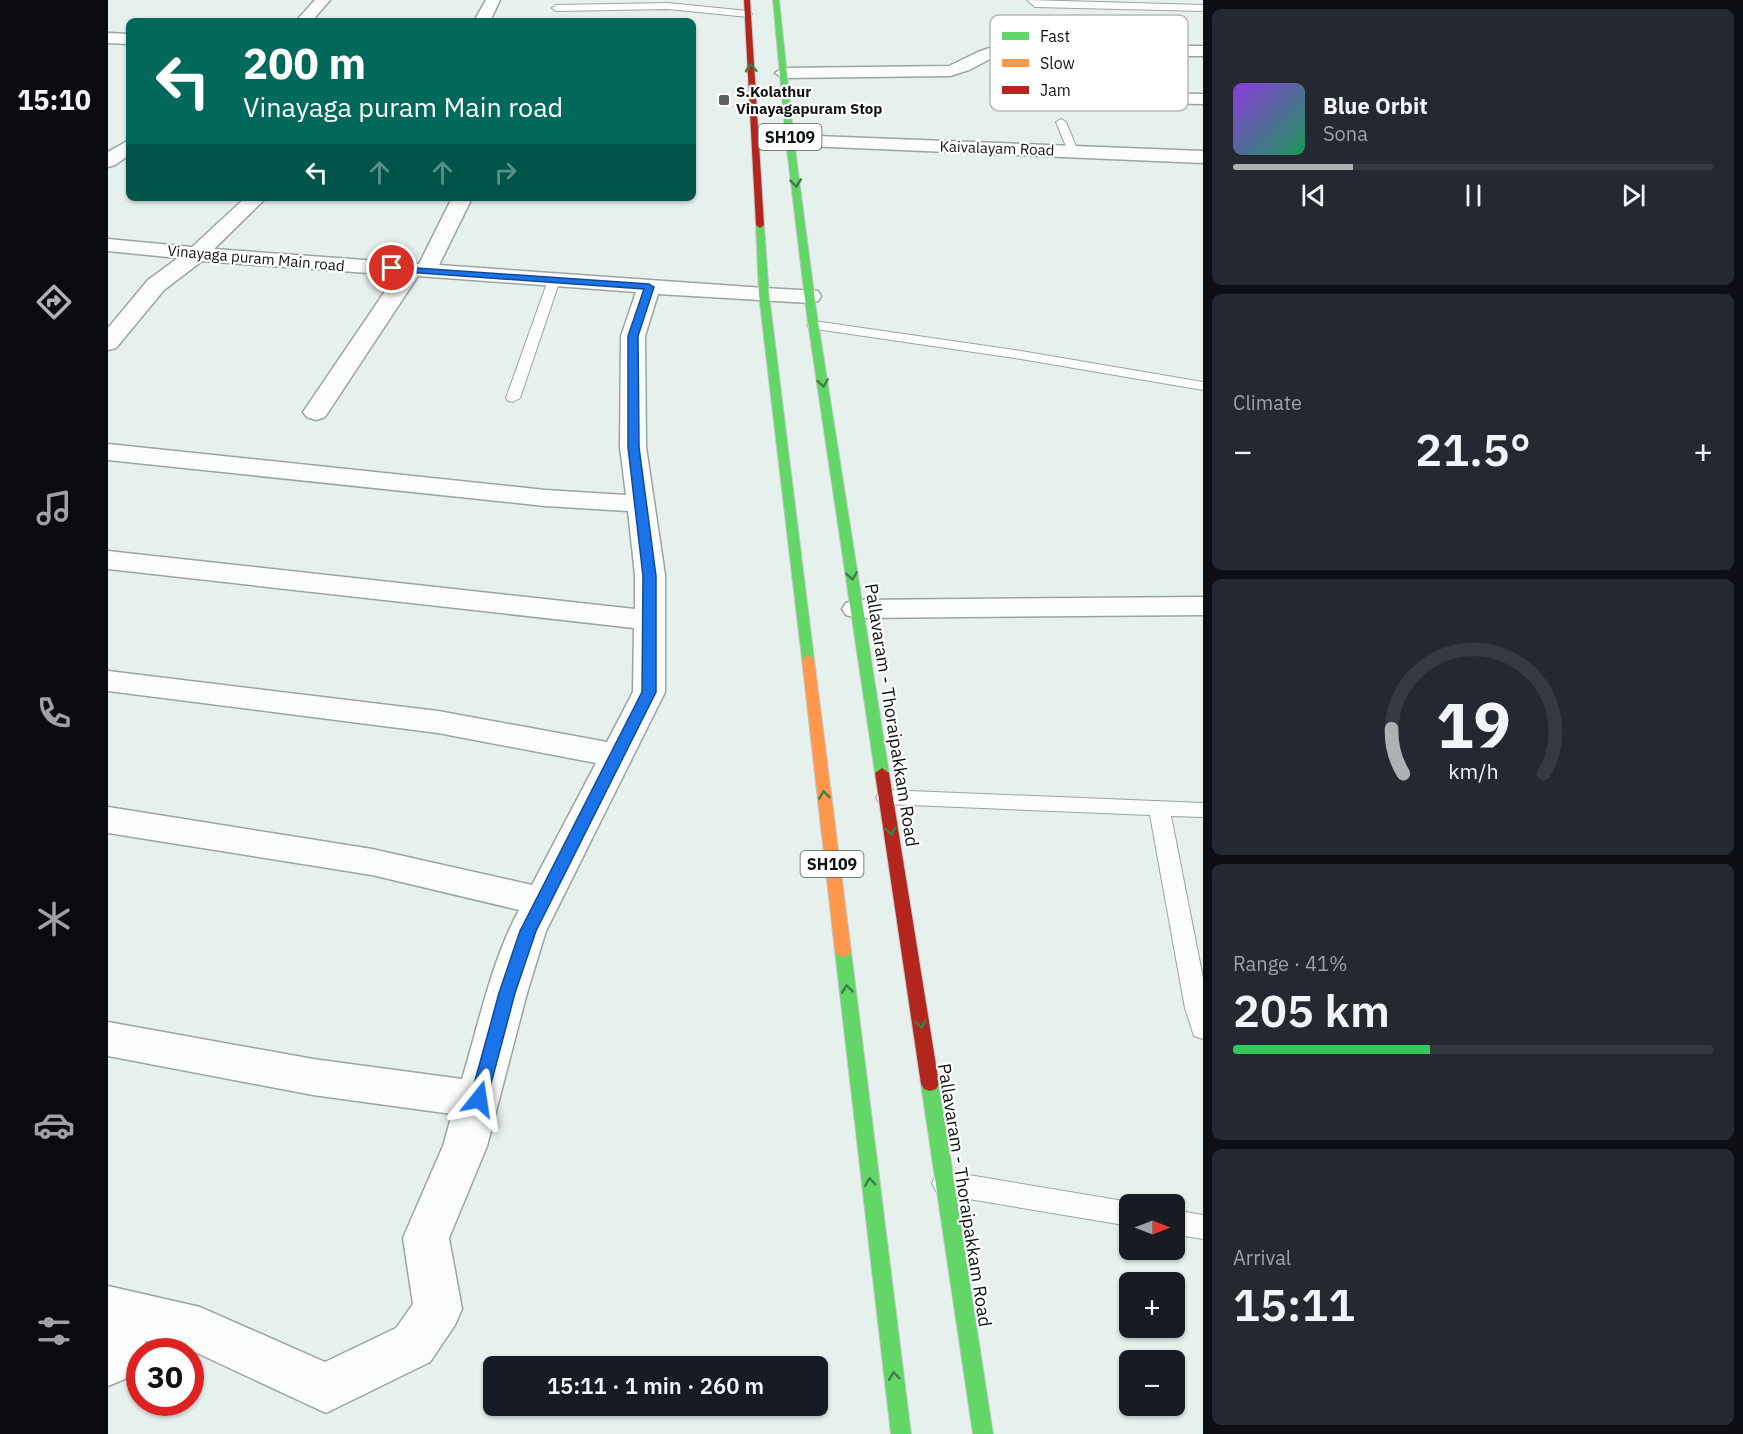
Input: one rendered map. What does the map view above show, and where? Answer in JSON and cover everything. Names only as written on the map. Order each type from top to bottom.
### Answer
[{"type":"main road","name":"Pallavaram - Thoraipakkam Road","points":[[776,0],[790,141],[814,325],[983,1434]]},
{"type":"main road","name":"SH109","points":[[747,7],[764,295],[901,1434]]},
{"type":"street","points":[[307,18],[323,0]]},
{"type":"street","points":[[484,18],[493,0]]},
{"type":"street","points":[[783,73],[941,72],[967,68],[985,53],[990,52]]},
{"type":"street","points":[[1188,99],[1203,99]]},
{"type":"street","name":"Kaivalayam Road","points":[[790,141],[1203,157]]},
{"type":"street","points":[[108,161],[126,148]]},
{"type":"street","points":[[108,343],[156,285],[197,254],[253,201]]},
{"type":"street","points":[[316,412],[407,274],[419,270],[460,201]]},
{"type":"street","name":"Vinayaga puram Main road","points":[[108,244],[197,254],[764,295],[810,296]]},
{"type":"street","points":[[108,1362],[121,1311],[200,1330],[326,1388],[413,1345],[438,1309],[426,1238],[465,1146],[507,993],[528,931],[615,755],[649,692],[650,576],[633,447],[633,336],[649,287]]},
{"type":"street","points":[[108,452],[544,498],[641,504]]},
{"type":"street","points":[[108,560],[649,620]]},
{"type":"street","points":[[857,609],[1203,606]]},
{"type":"street","points":[[108,681],[438,722],[615,755]]},
{"type":"street","points":[[108,820],[372,862],[542,902]]},
{"type":"street","points":[[108,1039],[313,1077],[479,1099]]},
{"type":"lane","points":[[1030,0],[1035,4],[1203,8]]},
{"type":"lane","points":[[556,8],[747,7]]},
{"type":"lane","points":[[1061,122],[1072,151]]},
{"type":"lane","points":[[513,398],[554,279]]},
{"type":"lane","points":[[814,325],[1021,355],[1203,386]]},
{"type":"lane","points":[[886,797],[1203,810]]},
{"type":"lane","points":[[1159,808],[1203,1029]]},
{"type":"lane","points":[[945,1183],[1119,1212]]},
{"type":"lane","points":[[1185,1224],[1203,1227]]},
{"type":"traffic: fast","points":[[776,0],[790,141],[812,316],[882,773]]},
{"type":"traffic: fast","points":[[760,225],[764,295],[808,659]]},
{"type":"traffic: fast","points":[[843,951],[901,1434]]},
{"type":"traffic: fast","points":[[930,1084],[983,1434]]},
{"type":"traffic: slow","points":[[808,659],[843,951]]},
{"type":"traffic: jam","points":[[747,0],[760,225]]},
{"type":"traffic: jam","points":[[882,773],[930,1084]]},
{"type":"place","name":"S.Kolathur Vinayagapuram Stop","points":[[724,100]]},
{"type":"route","points":[[392,268],[649,287],[633,336],[633,447],[650,576],[649,692],[528,931],[507,993],[479,1099]]}]
